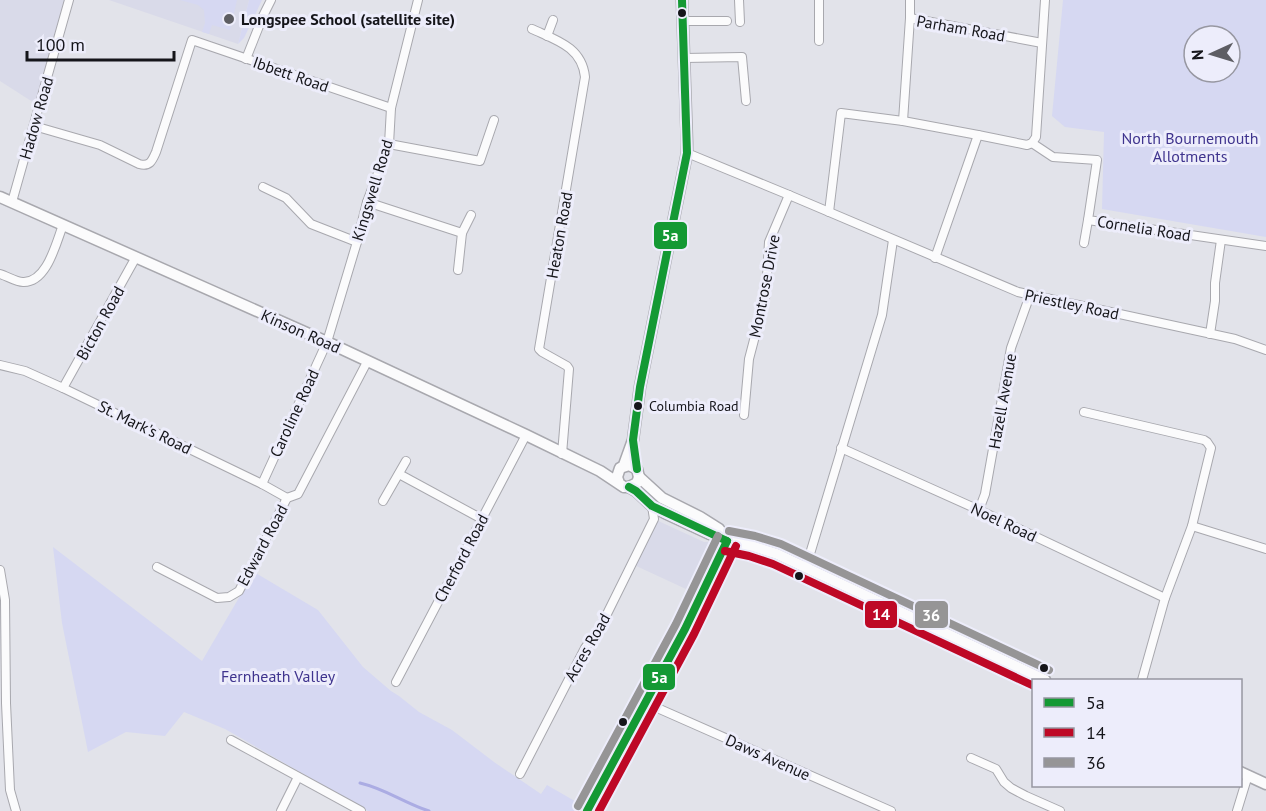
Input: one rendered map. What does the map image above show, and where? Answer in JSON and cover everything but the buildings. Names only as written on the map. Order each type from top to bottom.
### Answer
[{"type":"street","name":"Hadow Road","points":[[12,202],[69,0]]},
{"type":"street","points":[[246,59],[271,0]]},
{"type":"street","name":"Kingswell Road","points":[[327,342],[367,202],[389,144],[391,108],[418,0]]},
{"type":"street","points":[[633,440],[638,473],[637,483],[624,485],[617,477],[633,440],[640,387],[687,153],[682,0]]},
{"type":"street","points":[[739,0],[740,22]]},
{"type":"street","points":[[819,0],[819,41]]},
{"type":"street","points":[[910,0],[910,18]]},
{"type":"street","points":[[829,212],[841,113],[903,121],[1019,144],[1027,145],[1034,140],[1045,0]]},
{"type":"street","name":"Parham Road","points":[[903,121],[910,18],[1042,43]]},
{"type":"street","points":[[547,36],[553,20]]},
{"type":"street","points":[[683,21],[727,21]]},
{"type":"street","name":"Heaton Road","points":[[532,28],[573,49],[584,66],[585,77],[539,349],[569,369],[562,454]]},
{"type":"street","name":"Ibbett Road","points":[[34,126],[100,145],[145,166],[149,164],[156,152],[192,40],[391,108]]},
{"type":"street","points":[[685,58],[742,57],[746,101]]},
{"type":"street","points":[[389,144],[480,161],[494,120]]},
{"type":"street","points":[[935,258],[978,135]]},
{"type":"street","name":"Cornelia Road","points":[[1034,140],[1053,158],[1097,160],[1088,220],[1266,246]]},
{"type":"street","name":"Priestley Road","points":[[687,153],[1006,288],[1235,339],[1266,350]]},
{"type":"street","points":[[263,187],[286,198],[311,224],[357,242]]},
{"type":"street","name":"Montrose Drive","points":[[744,415],[749,359],[766,294],[769,242],[789,195]]},
{"type":"street","name":"Kinson Road","points":[[0,197],[327,342],[526,435],[636,491],[652,506],[665,513],[727,541],[777,554],[1042,679]]},
{"type":"street","points":[[367,202],[462,233]]},
{"type":"street","points":[[458,270],[462,233],[471,215]]},
{"type":"street","points":[[1084,243],[1088,220]]},
{"type":"street","points":[[0,274],[22,282],[35,279],[49,264],[63,225]]},
{"type":"street","points":[[806,567],[882,315],[893,240]]},
{"type":"street","points":[[1210,334],[1221,240]]},
{"type":"street","name":"Bicton Road","points":[[63,388],[136,257]]},
{"type":"street","name":"Hazell Avenue","points":[[979,510],[985,494],[1011,348],[1030,295]]},
{"type":"street","name":"Caroline Road","points":[[262,484],[327,342]]},
{"type":"street","name":"Edward Road","points":[[157,567],[217,598],[229,597],[239,591],[287,498],[298,494],[367,362]]},
{"type":"street","name":"St. Mark's Road","points":[[0,365],[25,371],[63,388],[287,498]]},
{"type":"street","points":[[1084,412],[1204,440],[1210,445],[1192,526],[1165,597],[1143,679]]},
{"type":"street","name":"Cherford Road","points":[[396,682],[526,435]]},
{"type":"street","name":"Noel Road","points":[[841,448],[1165,597]]},
{"type":"street","points":[[383,501],[406,461]]},
{"type":"street","points":[[587,811],[685,628],[727,541],[719,529],[662,498],[632,465],[600,471]]},
{"type":"street","points":[[399,474],[483,519]]},
{"type":"street","points":[[652,506],[654,519],[665,513]]},
{"type":"street","name":"Acres Road","points":[[520,774],[585,648],[601,626],[654,519]]},
{"type":"street","points":[[1192,526],[1266,549]]},
{"type":"street","points":[[0,570],[10,790],[16,811]]},
{"type":"street","name":"Daws Avenue","points":[[646,703],[891,811]]},
{"type":"street","points":[[231,740],[361,811]]},
{"type":"street","points":[[971,758],[996,769],[1011,788],[1060,811]]},
{"type":"street","points":[[1244,774],[1266,784]]},
{"type":"street","points":[[281,811],[298,777]]},
{"type":"street","points":[[1237,811],[1242,787]]},
{"type":"shaded area","points":[[0,0],[69,0],[39,106],[0,81]]},
{"type":"shaded area","points":[[109,0],[249,0],[238,44]]},
{"type":"shaded area","points":[[654,519],[704,542],[727,541],[701,596],[632,564]]},
{"type":"green space","points":[[180,0],[237,0],[230,30],[212,25],[209,34],[202,32],[205,23],[204,10],[198,5]]},
{"type":"green space","points":[[249,0],[262,0],[244,38],[238,44]]},
{"type":"green space","name":"North Bournemouth Allotments","points":[[1063,0],[1266,0],[1266,237],[1102,209],[1104,132],[1065,127],[1052,116]]},
{"type":"green space","name":"Fernheath Valley","points":[[53,547],[202,661],[254,572],[318,610],[363,667],[419,712],[452,730],[541,794],[547,785],[580,804],[577,811],[368,811],[225,729],[184,712],[165,736],[126,732],[88,752],[62,623]]},
{"type":"waterway","points":[[360,783],[429,811]]},
{"type":"transit line","name":"5a","points":[[637,469],[633,440],[640,387],[687,153],[682,0]]},
{"type":"transit line","name":"5a","points":[[629,487],[652,506],[727,541]]},
{"type":"transit line","name":"36","points":[[729,531],[781,544],[1049,670]]},
{"type":"transit line","name":"36","points":[[578,806],[676,624],[718,536]]},
{"type":"transit line","name":"5a","points":[[587,811],[685,629],[727,541]]},
{"type":"transit line","name":"14","points":[[599,811],[694,634],[736,546]]},
{"type":"transit line","name":"14","points":[[725,551],[773,564],[1032,685]]},
{"type":"place","name":"Longspee School (satellite site)","points":[[229,19]]},
{"type":"place","name":"Columbia Road","points":[[638,406]]}]
